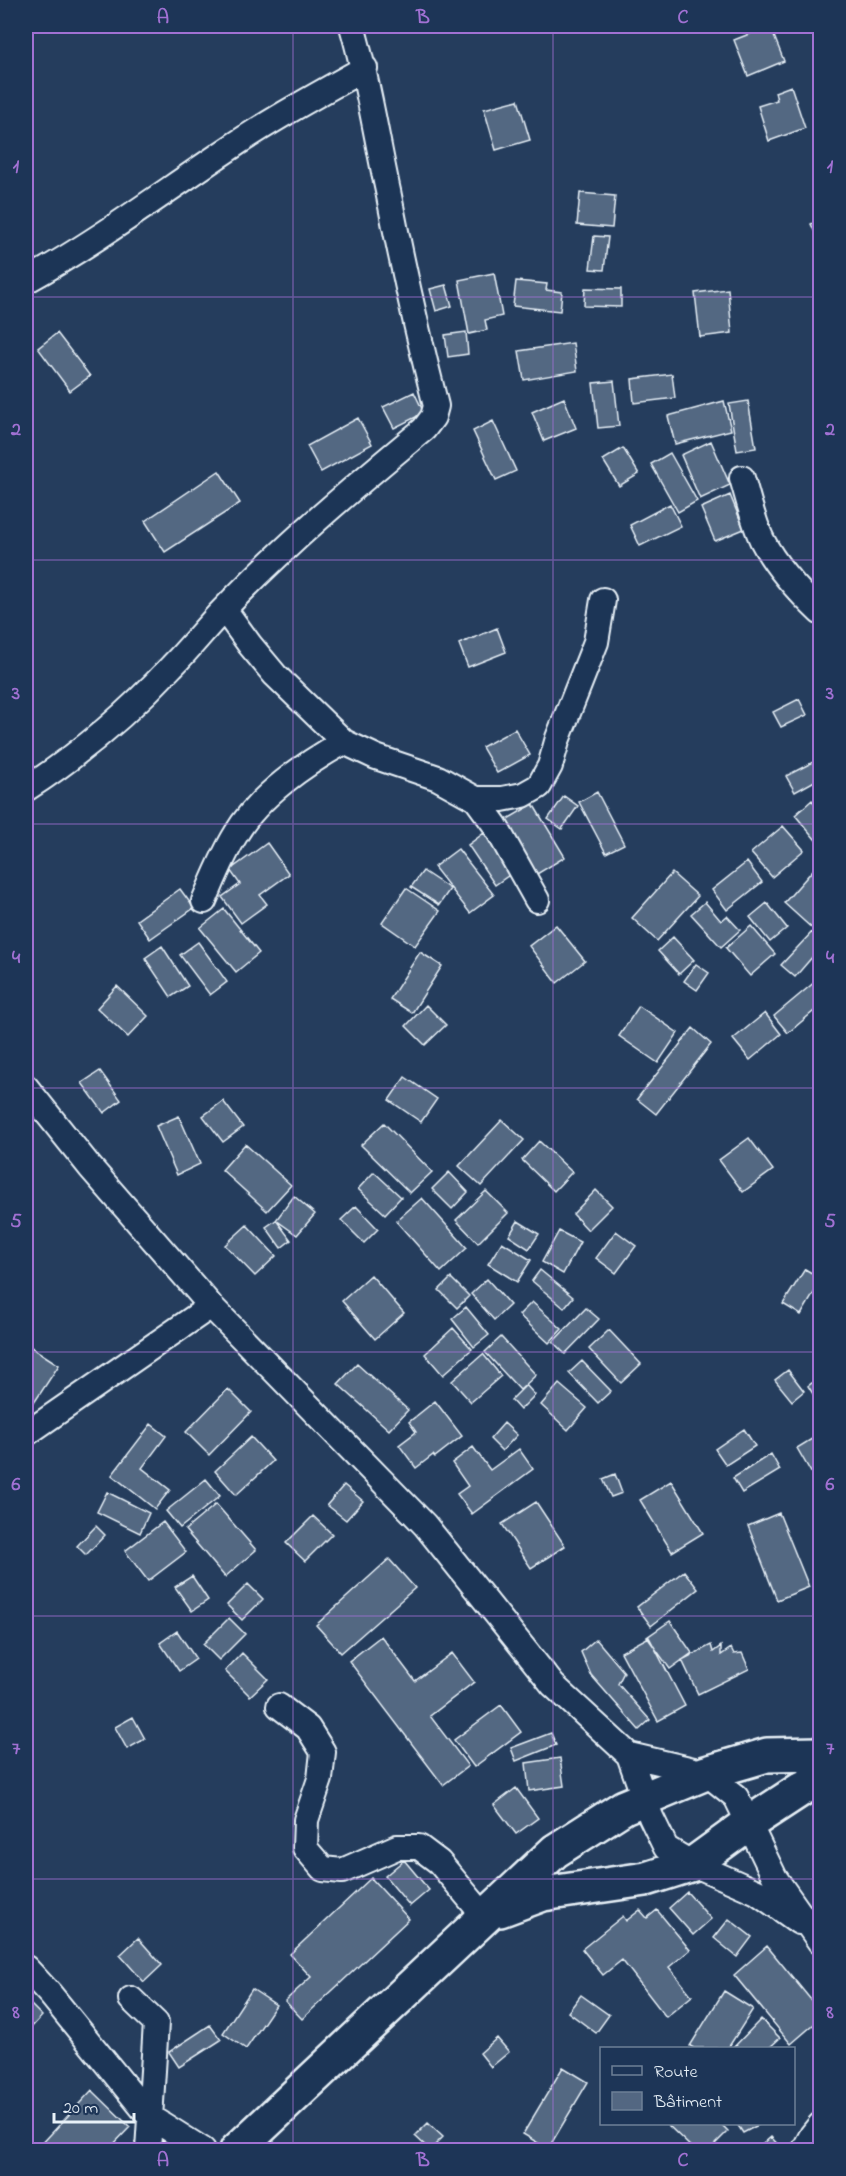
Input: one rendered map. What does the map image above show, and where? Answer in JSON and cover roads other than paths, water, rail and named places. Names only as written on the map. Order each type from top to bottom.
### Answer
[{"type":"main road","points":[[237,2151],[555,1851],[624,1807],[706,1773],[767,1755],[820,1754]]},
{"type":"main road","points":[[484,1916],[543,1894],[646,1879],[693,1864],[748,1824],[803,1788],[820,1780]]},
{"type":"street","points":[[26,789],[50,773],[134,703],[291,542],[424,429],[433,417],[436,406],[416,327],[387,190],[365,68],[352,26]]},
{"type":"street","points":[[26,281],[67,259],[225,151],[365,68]]},
{"type":"street","points":[[742,478],[761,538],[805,598],[820,612]]},
{"type":"street","points":[[476,799],[502,799],[523,795],[538,786],[550,766],[558,738],[596,642],[603,600]]},
{"type":"street","points":[[224,609],[275,675],[344,742],[376,757],[438,778],[476,799],[495,825],[537,900]]},
{"type":"street","points":[[204,901],[223,856],[251,813],[318,756],[344,742]]},
{"type":"street","points":[[26,1087],[90,1167],[211,1306],[425,1525],[553,1685],[629,1755],[644,1799],[666,1848],[693,1864],[757,1892],[816,1936]]},
{"type":"street","points":[[26,1434],[211,1306]]},
{"type":"street","points":[[279,1706],[308,1728],[322,1752],[320,1779],[306,1820],[305,1848],[323,1869],[342,1872],[397,1847],[419,1847],[439,1862],[484,1916]]},
{"type":"street","points":[[629,1755],[706,1773],[736,1797],[775,1878],[816,1936]]},
{"type":"street","points":[[26,1968],[50,1994],[149,2116],[203,2151]]},
{"type":"street","points":[[131,1999],[156,2023],[148,2151]]},
{"type":"street","points":[[804,2151],[820,2125]]}]
